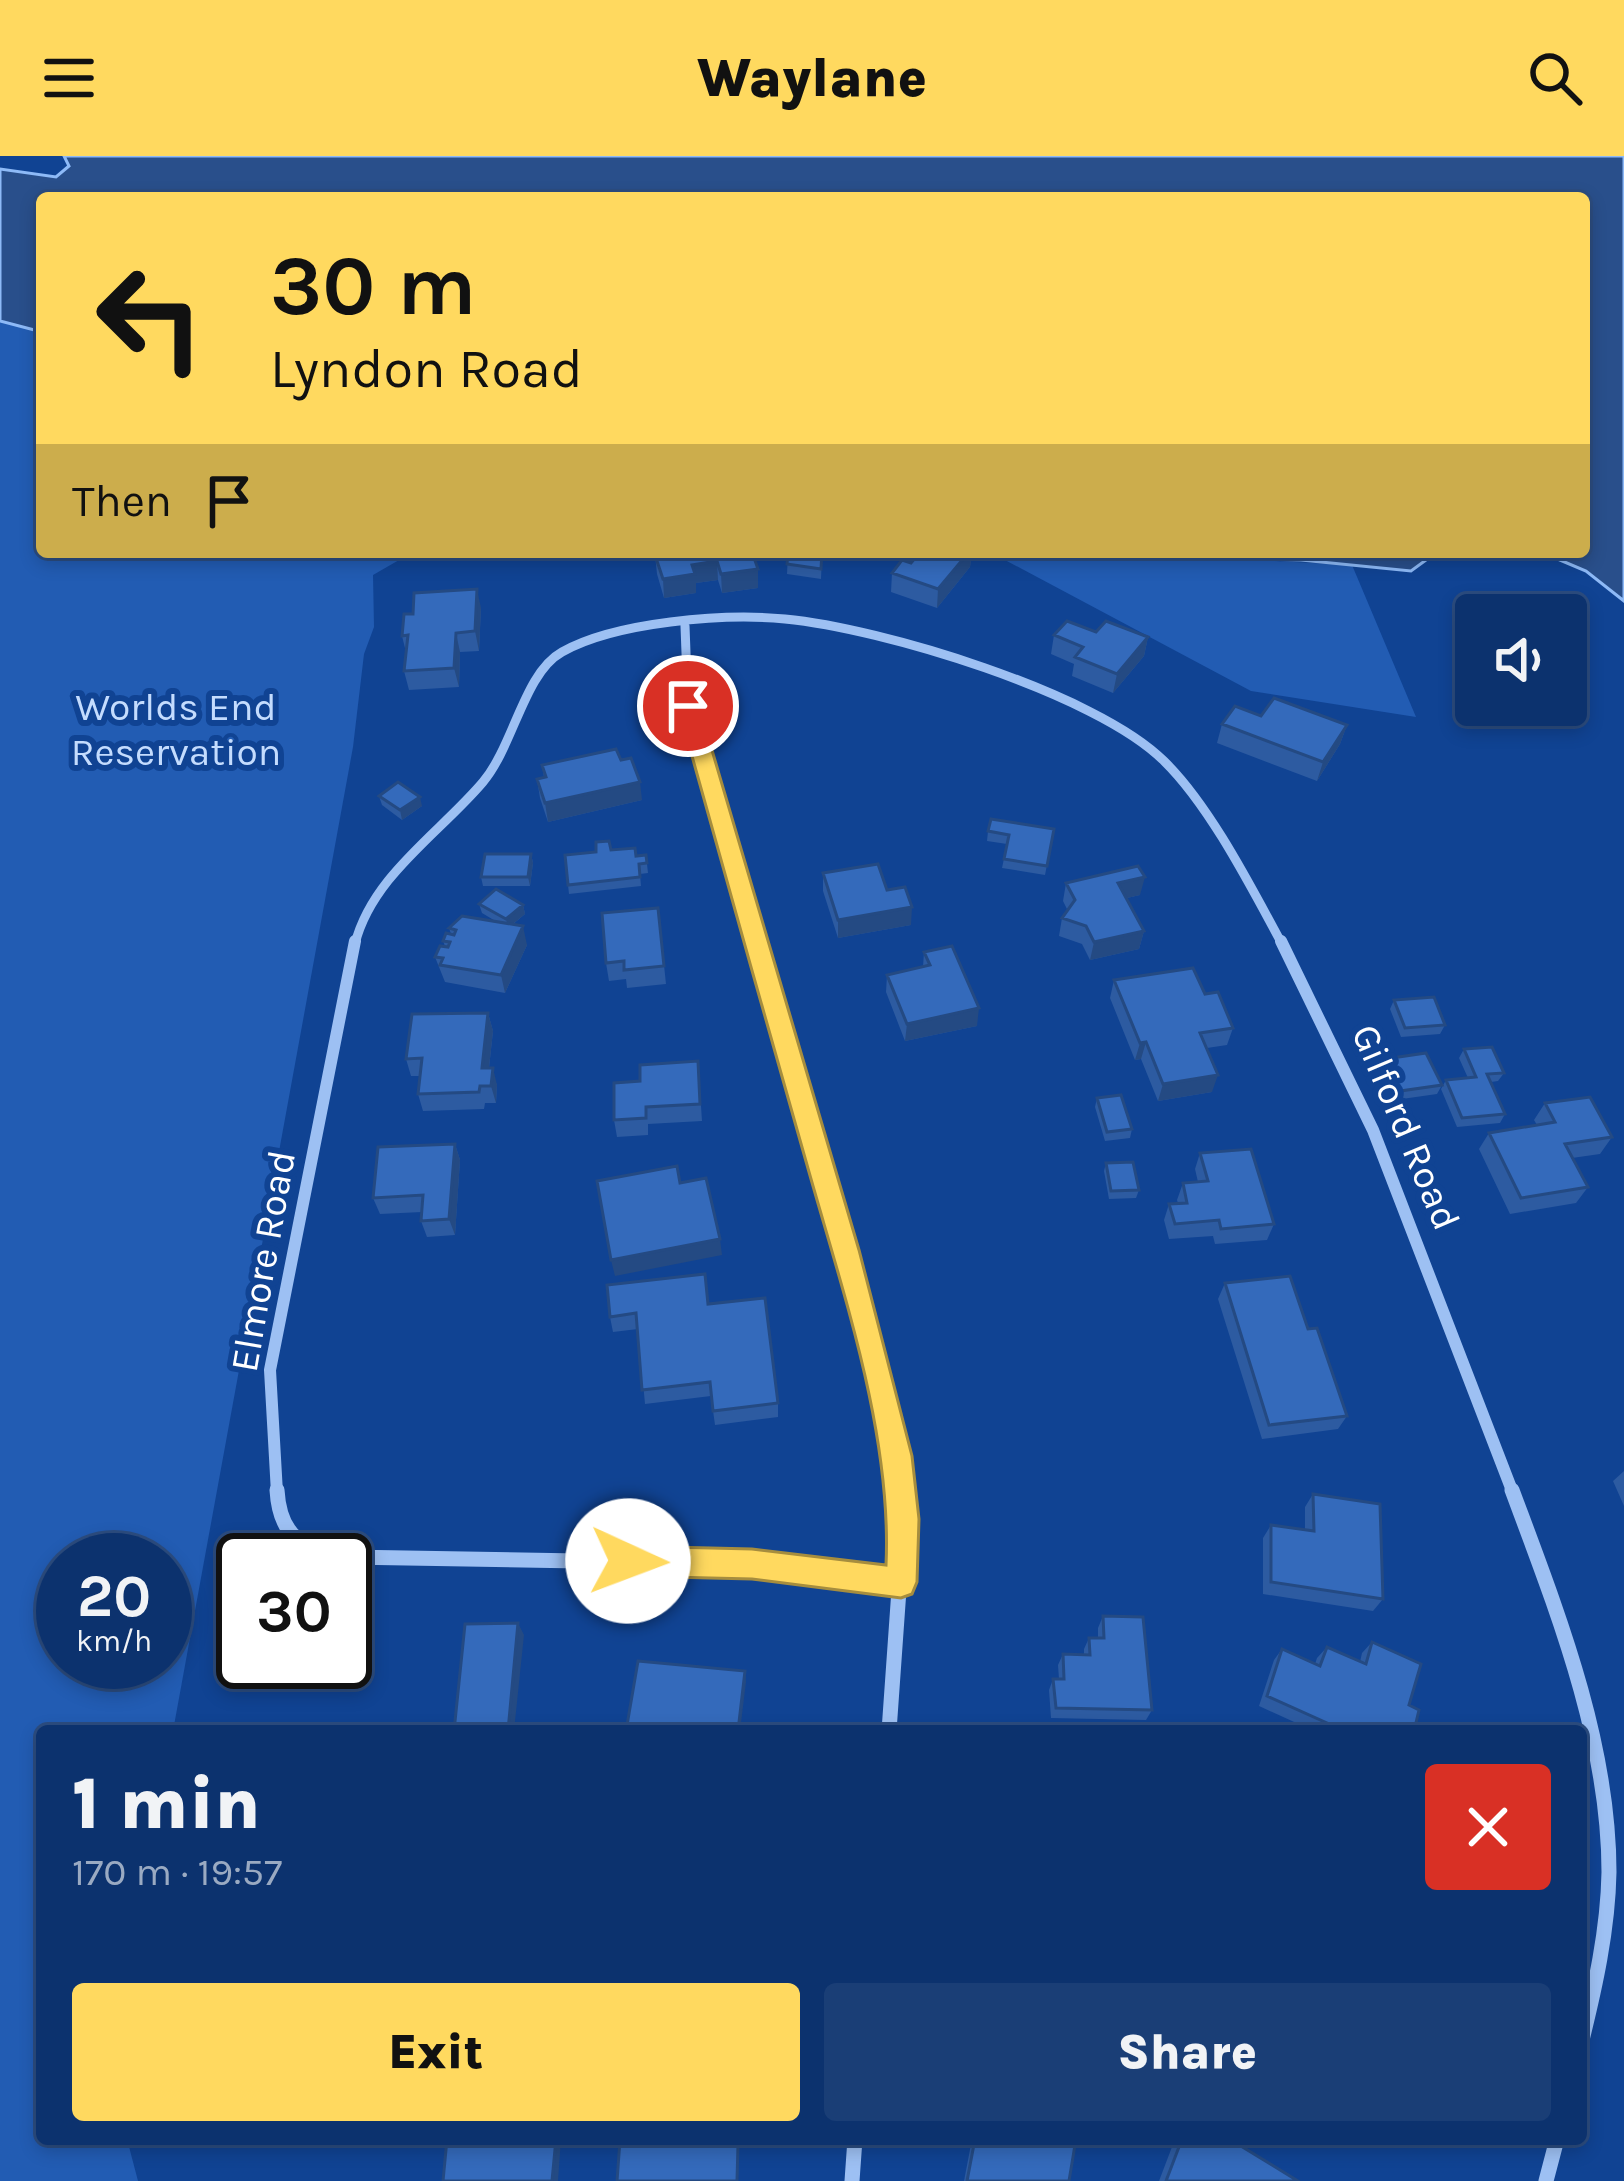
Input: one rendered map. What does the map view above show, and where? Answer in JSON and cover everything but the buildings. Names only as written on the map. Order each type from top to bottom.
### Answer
[{"type":"street","name":"Gilford Road","points":[[685,626],[778,618],[842,628],[1096,714],[1165,761],[1268,914],[1336,1045],[1434,1281],[1515,1501],[1586,1725]]},
{"type":"street","name":"Elmore Road","points":[[685,626],[614,635],[551,658],[531,687],[503,757],[401,862],[364,917],[346,977],[275,1330],[270,1370],[274,1498],[279,1518],[304,1546],[347,1557],[752,1564],[901,1582]]},
{"type":"street","points":[[685,626],[688,706],[839,1228],[897,1456],[904,1519],[889,1725]]},
{"type":"street","name":"Gilford Road","points":[[1587,1728],[1598,1769],[1609,1877],[1605,1939],[1587,2018]]},
{"type":"street","points":[[852,2181],[855,2145]]},
{"type":"street","points":[[1546,2181],[1555,2145]]},
{"type":"green space","name":"Worlds End Reservation","points":[[0,321],[36,330],[36,558],[403,558],[373,575],[374,627],[364,654],[353,747],[192,1627],[192,1533],[36,1533],[36,1689],[181,1689],[174,1725],[36,1725],[36,2145],[129,2145],[138,2181],[0,2181]]},
{"type":"green space","points":[[1001,558],[1213,558],[1352,565],[1416,717],[1251,691]]},
{"type":"shaded area","points":[[64,156],[1624,156],[1624,601],[1586,571],[1555,558],[1590,558],[1590,192],[36,192],[36,330],[0,321],[0,169],[56,177],[69,166]]},
{"type":"shaded area","points":[[1213,558],[1429,558],[1411,571],[1301,560]]},
{"type":"route","points":[[628,1561],[752,1564],[901,1582],[904,1519],[897,1456],[845,1250],[688,706]]}]
